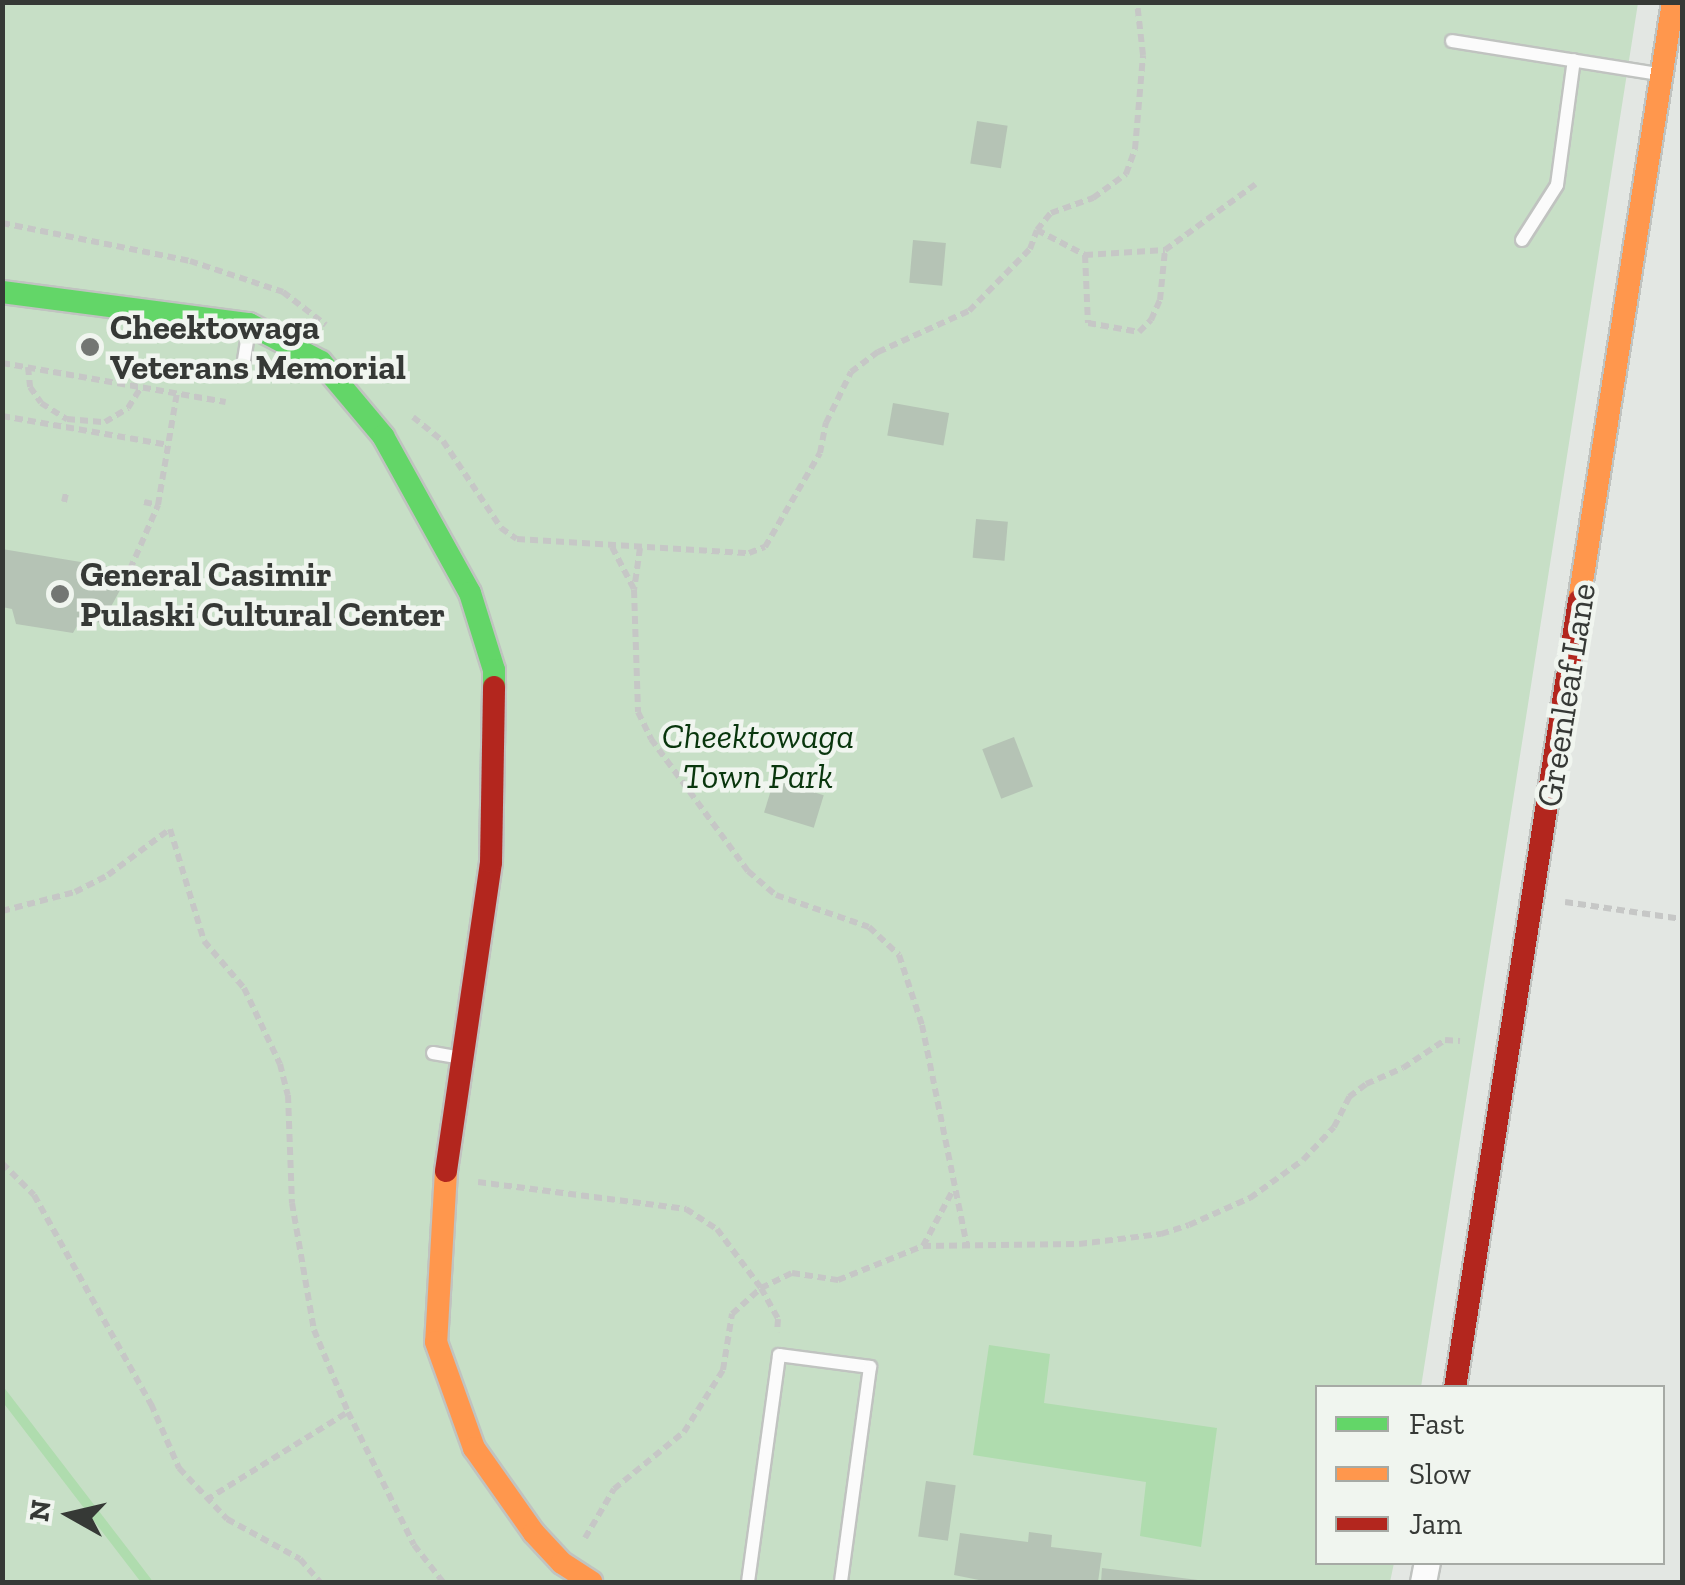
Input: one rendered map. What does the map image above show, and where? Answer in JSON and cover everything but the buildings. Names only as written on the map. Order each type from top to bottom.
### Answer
[{"type":"street","name":"Greenleaf Lane","points":[[1455,1385],[1673,2]]},
{"type":"street","points":[[2,292],[249,324],[321,362],[384,436],[502,670],[499,863],[445,1177],[436,1342],[474,1448],[528,1537],[591,1582]]},
{"type":"lane","points":[[1452,41],[1662,75]]},
{"type":"lane","points":[[1522,240],[1557,185],[1574,60]]},
{"type":"lane","points":[[244,360],[249,324]]},
{"type":"lane","points":[[433,1053],[463,1058]]},
{"type":"lane","points":[[748,1582],[779,1354],[870,1367],[841,1582]]},
{"type":"path","points":[[402,407],[442,441],[501,528],[517,539],[749,553],[764,547],[820,453],[826,423],[851,372],[878,352],[969,312],[1030,249],[1037,230],[1051,213],[1092,198],[1126,174],[1135,149],[1143,54],[1137,2]]},
{"type":"path","points":[[1037,230],[1085,255],[1166,250],[1256,184]]},
{"type":"path","points":[[2,223],[190,261],[284,292],[330,330]]},
{"type":"path","points":[[1085,255],[1088,323],[1139,332],[1151,320],[1160,300],[1166,250]]},
{"type":"path","points":[[2,363],[226,402]]},
{"type":"path","points":[[28,367],[30,387],[40,403],[67,419],[105,422],[128,408],[141,387]]},
{"type":"path","points":[[125,581],[158,505],[176,393]]},
{"type":"path","points":[[2,416],[168,445]]},
{"type":"path","points":[[144,502],[158,505]]},
{"type":"path","points":[[612,546],[634,590]]},
{"type":"path","points":[[640,548],[634,590],[638,712],[651,738],[748,870],[776,895],[869,926],[899,955],[922,1025],[967,1247]]},
{"type":"path","points":[[2,911],[75,892],[108,875],[170,829],[204,941],[244,988],[280,1064],[288,1095],[292,1203],[314,1330],[348,1412],[414,1546],[443,1582]]},
{"type":"path","points":[[1534,897],[1682,919]]},
{"type":"path","points":[[562,1563],[588,1534],[614,1488],[684,1432],[724,1370],[732,1314],[760,1288],[792,1273],[838,1280],[881,1259],[923,1246],[1078,1244],[1161,1234],[1250,1198],[1303,1160],[1334,1127],[1349,1097],[1366,1084],[1403,1068],[1445,1040],[1460,1041]]},
{"type":"path","points":[[2,1163],[34,1195],[151,1404],[178,1468],[227,1519],[300,1558],[320,1582]]},
{"type":"path","points":[[445,1177],[686,1209],[717,1230],[760,1288],[778,1319],[777,1332]]},
{"type":"path","points":[[923,1246],[954,1188]]},
{"type":"path","points":[[206,1500],[348,1412]]},
{"type":"green space","name":"Cheektowaga Town Park","points":[[3,3],[1638,3],[1421,1385],[1315,1385],[1315,1565],[1394,1565],[1390,1582],[3,1582]]},
{"type":"shaded area","points":[[989,1345],[1050,1354],[1044,1403],[1217,1428],[1201,1547],[1140,1536],[1146,1482],[973,1455]]},
{"type":"waterway","points":[[2,1393],[147,1582]]},
{"type":"traffic: fast","points":[[2,292],[249,324],[321,362],[383,436],[470,593],[494,670],[494,687]]},
{"type":"traffic: slow","points":[[1579,601],[1673,2]]},
{"type":"traffic: slow","points":[[446,1171],[436,1342],[474,1448],[534,1533],[562,1563],[591,1582]]},
{"type":"traffic: jam","points":[[1455,1385],[1579,601]]},
{"type":"traffic: jam","points":[[446,1171],[491,862],[494,687]]},
{"type":"place","name":"Cheektowaga Veterans Memorial","points":[[90,347]]},
{"type":"place","name":"General Casimir Pulaski Cultural Center","points":[[60,594]]}]
